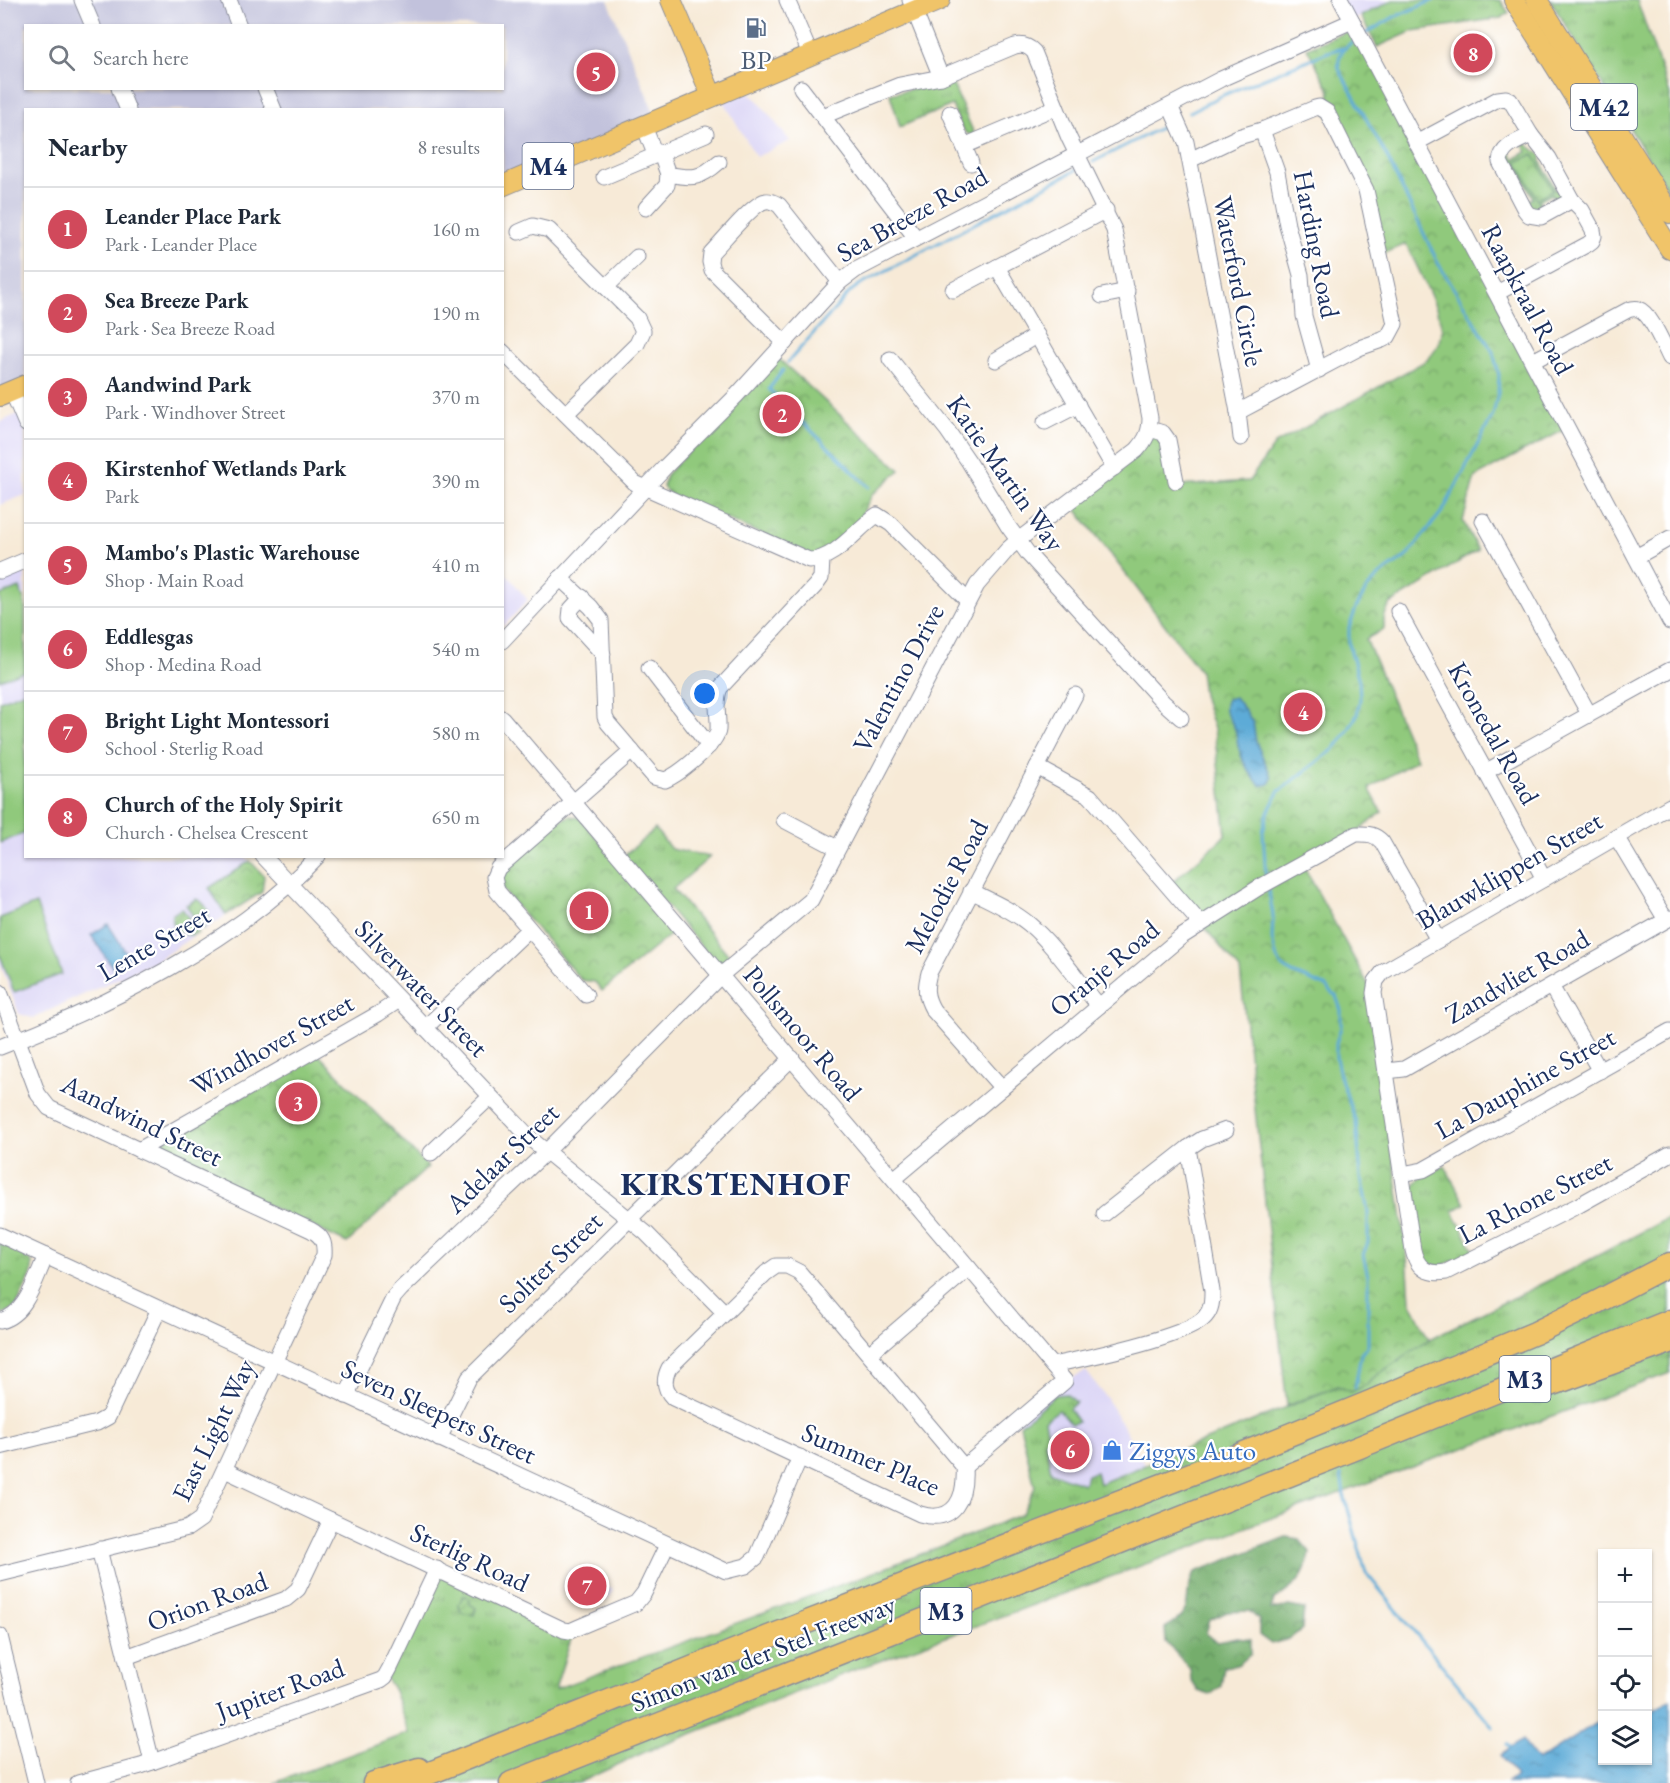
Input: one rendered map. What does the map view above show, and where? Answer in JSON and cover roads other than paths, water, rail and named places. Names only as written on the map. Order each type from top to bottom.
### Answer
[{"type":"highway","name":"Simon van der Stel Freeway","points":[[405,1783],[771,1636],[1238,1455],[1446,1370],[1580,1311],[1670,1264]]},
{"type":"highway","name":"Simon van der Stel Freeway","points":[[511,1783],[1381,1439],[1670,1321]]},
{"type":"highway","points":[[1381,1439],[1394,1439],[1419,1431],[1670,1342]]},
{"type":"highway","points":[[374,1783],[446,1761],[464,1760]]},
{"type":"main road","points":[[671,0],[712,96]]},
{"type":"main road","name":"M4","points":[[504,185],[811,56],[912,6],[940,0]]},
{"type":"main road","name":"M42","points":[[1514,0],[1670,249]]},
{"type":"main road","name":"M42","points":[[1537,0],[1670,213]]},
{"type":"street","points":[[82,0],[92,24]]},
{"type":"street","points":[[229,0],[238,24]]},
{"type":"street","points":[[787,0],[811,56]]},
{"type":"street","name":"Raapkraal Road","points":[[1341,0],[1670,622]]},
{"type":"street","points":[[912,6],[940,77]]},
{"type":"street","name":"Sea Breeze Road","points":[[504,639],[645,488],[736,396],[840,282],[856,270],[1221,79],[1354,25]]},
{"type":"street","points":[[823,116],[900,85],[940,77],[1015,46],[1025,46],[1034,52],[1056,107],[1114,230],[1150,418],[1150,429],[1163,433],[1168,440],[1176,481]]},
{"type":"street","points":[[801,88],[916,238]]},
{"type":"street","points":[[120,90],[127,108]]},
{"type":"street","points":[[266,90],[273,108]]},
{"type":"street","points":[[1416,143],[1503,98],[1510,100],[1593,230],[1592,241],[1497,293]]},
{"type":"street","name":"Waterford Circle","points":[[1170,106],[1186,142],[1190,160],[1238,412],[1240,438]]},
{"type":"street","points":[[964,146],[1056,107]]},
{"type":"street","name":"Waterford Circle","points":[[1190,160],[1238,137],[1262,130],[1315,108],[1327,112],[1366,190],[1395,324],[1388,337],[1359,348],[1238,412]]},
{"type":"street","points":[[950,113],[971,163]]},
{"type":"street","points":[[646,208],[667,185],[668,174],[660,152],[662,146],[648,124]]},
{"type":"street","name":"Harding Road","points":[[1262,130],[1277,172],[1287,225],[1301,275],[1304,316],[1319,370]]},
{"type":"street","points":[[604,177],[706,134]]},
{"type":"street","points":[[1531,135],[1506,148],[1500,156],[1500,162],[1525,210],[1529,215],[1540,217],[1572,200]]},
{"type":"street","points":[[668,174],[691,178],[708,172],[719,162]]},
{"type":"street","points":[[785,342],[712,270],[711,253],[755,206],[767,200],[772,201],[779,205],[840,282]]},
{"type":"street","points":[[953,290],[1106,210]]},
{"type":"street","points":[[519,232],[533,226],[540,226],[549,231],[639,320],[643,331],[641,338],[566,414]]},
{"type":"street","points":[[606,287],[638,257]]},
{"type":"street","points":[[997,267],[1114,468]]},
{"type":"street","points":[[1102,296],[1127,291]]},
{"type":"street","points":[[1533,361],[1628,310],[1634,309],[1639,309],[1649,318],[1670,358]]},
{"type":"street","points":[[996,360],[1037,335]]},
{"type":"street","points":[[504,353],[634,483],[809,560],[822,559],[877,516],[891,524],[968,601]]},
{"type":"street","name":"Katie Martin Way","points":[[890,359],[947,430],[1017,541],[1155,694],[1182,718]]},
{"type":"street","points":[[12,390],[24,419]]},
{"type":"street","points":[[1045,422],[1078,405]]},
{"type":"street","name":"Valentino Drive","points":[[722,975],[811,900],[977,585],[1017,541],[1137,450],[1145,441],[1150,429]]},
{"type":"street","points":[[1483,521],[1589,714]]},
{"type":"street","points":[[1636,557],[1670,538]]},
{"type":"street","points":[[561,578],[582,597],[601,620],[606,720],[654,777],[665,780],[675,775],[709,746],[718,734],[717,698],[720,688],[816,585],[821,578],[822,559]]},
{"type":"street","points":[[0,571],[24,561]]},
{"type":"street","points":[[582,597],[571,609],[570,618],[603,654]]},
{"type":"street","name":"Kronedal Road","points":[[1398,611],[1544,879]]},
{"type":"street","points":[[649,668],[709,746]]},
{"type":"street","points":[[1485,772],[1670,670]]},
{"type":"street","name":"Melodie Road","points":[[1002,1088],[933,1010],[925,988],[929,973],[1075,695]]},
{"type":"street","name":"Pollsmoor Road","points":[[504,720],[1065,1381],[964,1467]]},
{"type":"street","points":[[586,995],[497,891],[495,873],[632,751]]},
{"type":"street","points":[[1038,767],[1090,796],[1200,923]]},
{"type":"street","name":"Blauwklippen Street","points":[[1386,1071],[1374,993],[1376,981],[1383,972],[1670,806]]},
{"type":"street","points":[[784,820],[837,848]]},
{"type":"street","name":"Oranje Road","points":[[894,1179],[1181,936],[1268,882],[1356,834],[1371,834],[1382,842],[1438,940]]},
{"type":"street","points":[[1617,838],[1668,919]]},
{"type":"street","name":"Silverwater Street","points":[[265,858],[532,1140],[630,1219],[725,1313]]},
{"type":"street","name":"Lente Street","points":[[0,1047],[106,1000],[176,964],[256,912],[289,885],[316,858]]},
{"type":"street","points":[[972,891],[1029,923],[1099,1006]]},
{"type":"street","name":"Zandvliet Road","points":[[1386,1071],[1404,1069],[1668,919]]},
{"type":"street","points":[[425,1028],[529,929]]},
{"type":"street","name":"Adelaar Street","points":[[346,1396],[394,1297],[546,1152],[722,975]]},
{"type":"street","points":[[1551,986],[1600,1071]]},
{"type":"street","name":"Aandwind Street","points":[[0,992],[38,1094],[49,1108],[311,1230],[322,1239]]},
{"type":"street","name":"Windhover Street","points":[[139,1150],[156,1138],[378,1014],[399,1000]]},
{"type":"street","name":"La Dauphine Street","points":[[1402,1174],[1422,1170],[1670,1030]]},
{"type":"street","name":"Soliter Street","points":[[440,1439],[469,1378],[792,1058]]},
{"type":"street","points":[[1386,1071],[1402,1174]]},
{"type":"street","points":[[431,1153],[490,1097]]},
{"type":"street","points":[[1104,1214],[1188,1148],[1202,1139],[1226,1130]]},
{"type":"street","points":[[1053,1365],[1118,1350],[1187,1330],[1205,1317],[1211,1307],[1212,1291],[1188,1148]]},
{"type":"street","name":"La Rhone Street","points":[[1402,1174],[1415,1259],[1420,1268],[1437,1274],[1446,1272],[1579,1205],[1670,1154]]},
{"type":"street","name":"Seven Sleepers Street","points":[[0,1235],[726,1571],[736,1570],[754,1561],[800,1457]]},
{"type":"street","name":"East Light Way","points":[[0,1574],[188,1528],[195,1524],[204,1514],[324,1255],[322,1239]]},
{"type":"street","points":[[0,1321],[19,1312],[45,1256]]},
{"type":"street","name":"Summer Place","points":[[776,1266],[787,1266],[799,1272],[869,1354],[964,1467],[965,1478],[962,1494],[955,1508],[947,1515],[931,1518],[920,1514],[673,1398],[665,1380],[669,1368],[776,1266]]},
{"type":"street","points":[[869,1354],[969,1268]]},
{"type":"street","points":[[0,1447],[97,1423],[108,1417],[159,1309]]},
{"type":"street","name":"Sterlig Road","points":[[225,1470],[564,1630],[570,1631],[636,1603],[644,1593],[667,1545]]},
{"type":"street","name":"Orion Road","points":[[126,1657],[286,1599],[298,1589],[331,1520]]},
{"type":"street","points":[[99,1550],[152,1762]]},
{"type":"street","name":"Jupiter Road","points":[[78,1783],[152,1762],[381,1680],[386,1677],[436,1569]]},
{"type":"street","points":[[0,1636],[36,1783]]},
{"type":"water","points":[[1235,697],[1253,722],[1256,742],[1272,778],[1269,784],[1261,786],[1250,773],[1238,747],[1235,729],[1225,708],[1227,699]]},
{"type":"water","points":[[108,924],[129,957],[112,967],[91,935]]},
{"type":"water","points":[[1670,1700],[1670,1783],[1507,1783],[1516,1776],[1500,1756],[1522,1740],[1538,1761],[1598,1722],[1598,1765],[1652,1765],[1652,1711]]},
{"type":"waterway","points":[[1363,35],[1394,17],[1434,0]]},
{"type":"waterway","points":[[1266,878],[1263,832],[1267,815],[1278,792],[1333,750],[1357,715],[1360,699],[1359,681],[1349,644],[1349,628],[1356,608],[1366,590],[1380,575],[1407,556],[1444,509],[1493,415],[1498,393],[1499,375],[1493,352],[1438,263],[1386,155],[1339,69],[1342,52],[1355,40]]},
{"type":"waterway","points":[[1190,112],[1223,95],[1343,48]]},
{"type":"waterway","points":[[1093,162],[1162,127]]},
{"type":"waterway","points":[[788,362],[851,291],[859,285],[1076,170]]},
{"type":"waterway","points":[[783,370],[769,389],[869,487]]},
{"type":"waterway","points":[[1268,887],[1273,915],[1272,939],[1277,959],[1292,973],[1325,986],[1336,996],[1341,1010],[1336,1058],[1356,1122],[1361,1177],[1368,1212],[1368,1242],[1363,1255],[1368,1276],[1368,1345],[1361,1354],[1355,1388]]},
{"type":"waterway","points":[[1341,1475],[1344,1495],[1366,1573],[1493,1727]]},
{"type":"waterway","points":[[1507,1744],[1510,1748]]},
{"type":"place","name":"BP","points":[[756,28]]},
{"type":"place","name":"Church of the Holy Spirit","points":[[1473,53]]},
{"type":"place","name":"Mambo's Plastic Warehouse","points":[[596,72]]},
{"type":"place","name":"Sea Breeze Park","points":[[782,414]]},
{"type":"place","name":"Kirstenhof Wetlands Park","points":[[1303,712]]},
{"type":"place","name":"Leander Place Park","points":[[589,911]]},
{"type":"place","name":"Aandwind Park","points":[[298,1102]]},
{"type":"place","name":"Eddlesgas","points":[[1070,1450]]},
{"type":"place","name":"Ziggys Auto","points":[[1112,1450]]},
{"type":"place","name":"Bright Light Montessori","points":[[587,1586]]},
{"type":"district","name":"KIRSTENHOF","points":[[736,1183]]}]
